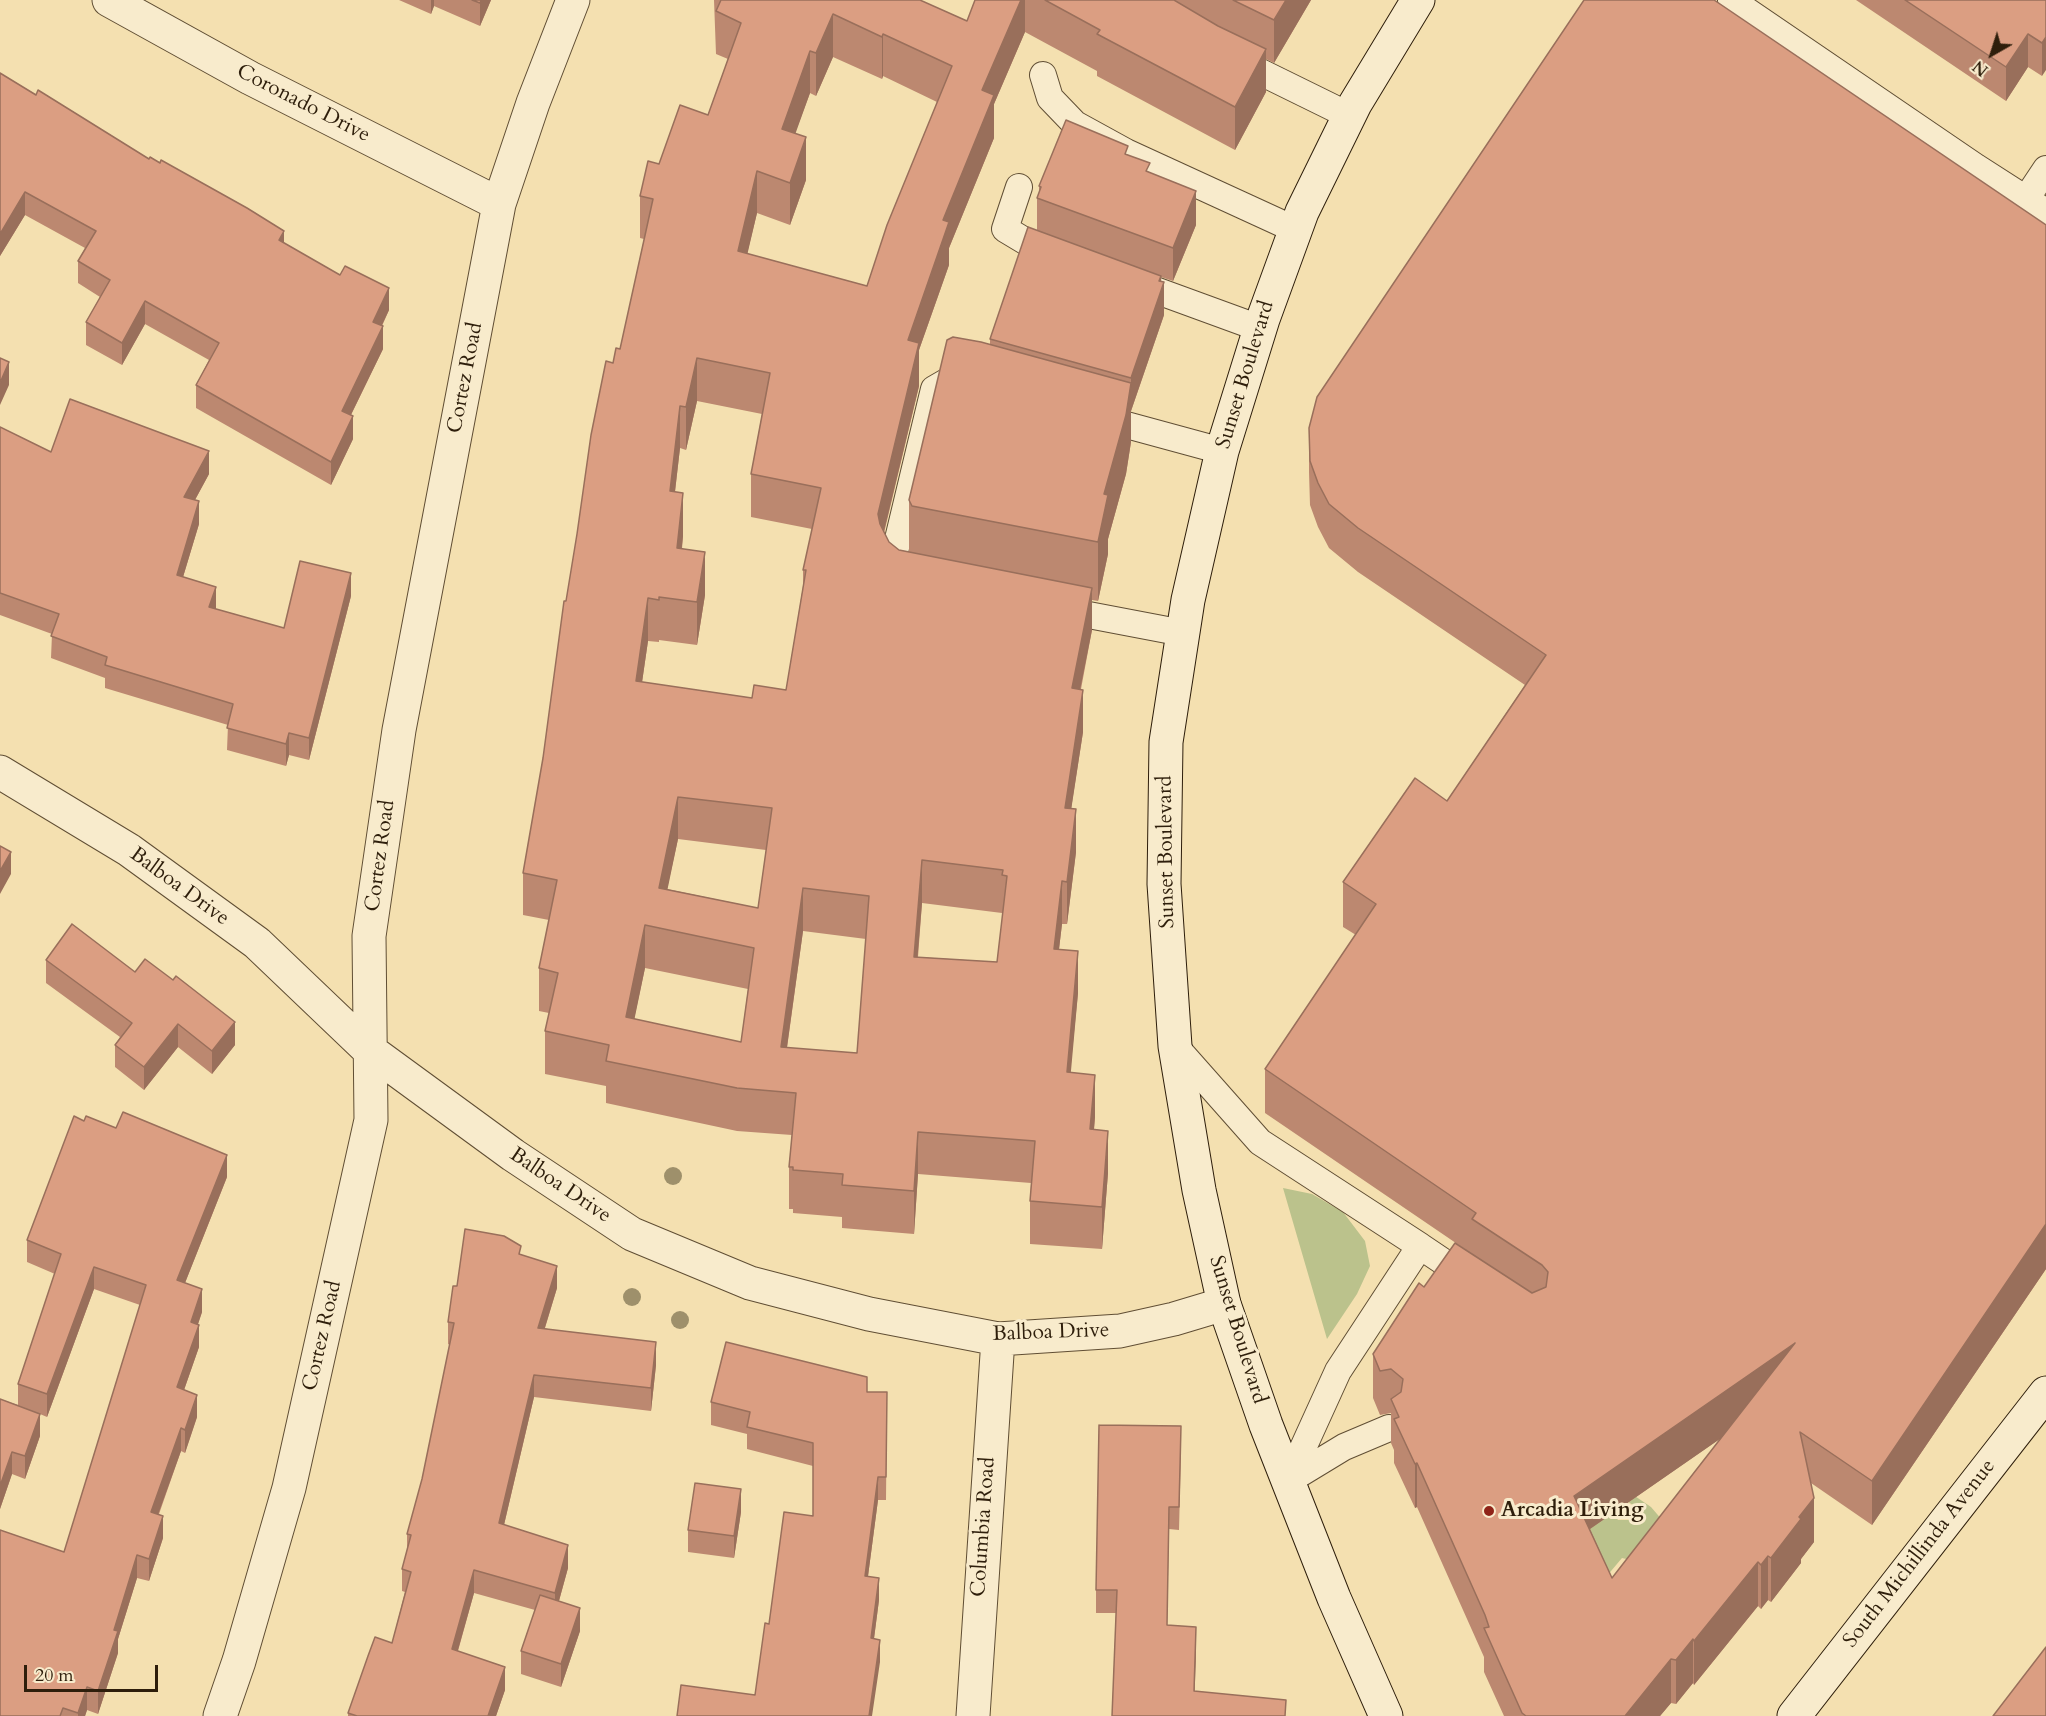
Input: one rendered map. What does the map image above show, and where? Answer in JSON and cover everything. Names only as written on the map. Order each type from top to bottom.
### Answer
[{"type":"street","name":"Coronado Drive","points":[[109,0],[250,78],[499,204]]},
{"type":"street","name":"Cortez Road","points":[[220,1716],[239,1661],[289,1488],[371,1120],[368,1049],[369,936],[399,730],[499,204],[533,103],[573,0]]},
{"type":"street","name":"Sunset Boulevard","points":[[1386,1716],[1334,1598],[1224,1304],[1199,1190],[1175,1046],[1164,884],[1166,742],[1183,633],[1222,451],[1259,328],[1296,230],[1350,116],[1418,0]]},
{"type":"street","name":"Balboa Drive","points":[[0,772],[129,850],[257,943],[368,1049],[513,1155],[632,1234],[750,1283],[869,1314],[998,1339],[1120,1331],[1174,1319],[1224,1304]]},
{"type":"street","name":"Columbia Road","points":[[973,1716],[998,1339]]},
{"type":"street","name":"South Michillinda Avenue","points":[[1794,1716],[2046,1393]]},
{"type":"lane","points":[[1731,0],[1966,161],[2036,205],[2046,170]]},
{"type":"lane","points":[[1217,50],[1350,116]]},
{"type":"lane","points":[[1043,75],[1050,98],[1075,124],[1126,153],[1296,230]]},
{"type":"lane","points":[[1019,187],[1005,229],[1035,247],[1080,263]]},
{"type":"lane","points":[[1114,275],[1259,328]]},
{"type":"lane","points":[[925,582],[902,578],[893,560],[934,389],[953,378],[987,387]]},
{"type":"lane","points":[[1076,412],[1222,451]]},
{"type":"lane","points":[[1031,603],[1183,633]]},
{"type":"lane","points":[[1175,1046],[1260,1142],[1496,1297]]},
{"type":"lane","points":[[1288,1480],[1338,1371],[1420,1246]]},
{"type":"lane","points":[[1288,1480],[1344,1447],[1389,1428]]},
{"type":"green space","points":[[1283,1188],[1312,1194],[1343,1212],[1365,1241],[1370,1266],[1357,1294],[1327,1339]]},
{"type":"green space","points":[[1519,1396],[1626,1490],[1651,1507],[1663,1521],[1643,1563],[1622,1558],[1606,1577]],"holes":[[[1627,1501],[1641,1511],[1643,1521],[1635,1525],[1629,1520],[1618,1520],[1613,1513],[1602,1520]]]},
{"type":"building","points":[[721,0],[920,0],[967,21],[975,0],[1021,0],[982,90],[994,95],[943,220],[949,222],[908,340],[919,343],[878,514],[889,542],[899,550],[1092,588],[1072,688],[1083,690],[1065,808],[1076,809],[1067,882],[1062,881],[1054,949],[1078,951],[1067,1072],[1095,1075],[1090,1129],[1108,1131],[1102,1207],[1030,1201],[1035,1141],[918,1132],[914,1191],[842,1185],[843,1174],[793,1170],[793,1167],[789,1167],[796,1093],[737,1088],[606,1061],[609,1045],[545,1031],[558,973],[539,968],[557,880],[523,873],[543,758],[564,601],[566,601],[577,534],[591,435],[606,361],[613,363],[616,348],[620,349],[653,199],[640,196],[648,161],[659,164],[680,105],[708,115],[741,23],[716,11]],"holes":[[[833,14],[952,66],[887,225],[867,286],[738,251],[757,171],[790,183],[806,137],[782,129],[810,51],[816,53]],[[697,358],[770,373],[751,474],[821,488],[803,570],[806,570],[786,690],[754,685],[752,698],[636,681],[648,598],[659,600],[659,597],[697,602],[705,552],[677,548],[683,493],[670,491],[680,406],[686,407]],[[678,797],[772,808],[758,908],[659,888]],[[922,860],[1003,870],[1002,875],[1007,876],[997,962],[914,957]],[[803,888],[869,896],[857,1053],[781,1047]],[[645,925],[754,948],[741,1042],[626,1017]]]},
{"type":"building","points":[[1045,0],[1174,0],[1218,26],[1266,49],[1235,107],[1097,34],[1100,30]]},
{"type":"building","points":[[1233,0],[1286,0],[1274,20]]},
{"type":"building","points":[[1584,0],[1714,0],[2046,225],[2046,1224],[1872,1481],[1800,1432],[1814,1498],[1771,1558],[1768,1556],[1761,1565],[1758,1562],[1694,1641],[1693,1639],[1676,1660],[1671,1659],[1625,1716],[1526,1716],[1522,1713],[1484,1628],[1489,1627],[1485,1615],[1417,1463],[1415,1464],[1394,1419],[1399,1417],[1391,1399],[1401,1392],[1403,1379],[1391,1369],[1380,1371],[1373,1354],[1419,1283],[1424,1287],[1455,1243],[1532,1293],[1546,1287],[1548,1272],[1542,1265],[1472,1219],[1476,1213],[1265,1069],[1376,904],[1343,882],[1415,778],[1447,801],[1546,655],[1358,528],[1329,504],[1310,461],[1309,428],[1317,397]],"holes":[[[1795,1343],[1612,1578],[1574,1496]]]},
{"type":"building","points":[[1905,0],[2046,0],[2046,37],[2042,43],[2028,34],[2006,67]]},
{"type":"building","points":[[0,73],[36,95],[38,90],[149,159],[150,157],[160,163],[161,160],[247,208],[284,231],[279,240],[340,275],[345,266],[389,288],[373,322],[383,326],[342,411],[353,416],[331,462],[196,385],[219,343],[145,301],[122,343],[86,322],[110,280],[78,261],[96,231],[25,192],[0,234]]},
{"type":"building","points":[[1066,120],[1128,146],[1125,154],[1150,163],[1146,171],[1196,191],[1173,248],[1037,198],[1041,187],[1039,186]]},
{"type":"building","points":[[1028,227],[1161,276],[1159,281],[1164,282],[1131,378],[990,339]]},
{"type":"building","points":[[953,337],[981,342],[1131,383],[1126,415],[1104,494],[1108,495],[1098,542],[912,506],[909,500],[947,340]]},
{"type":"building","points":[[0,358],[9,362],[0,383]]},
{"type":"building","points":[[70,399],[209,451],[184,497],[199,501],[177,575],[216,587],[209,607],[284,628],[300,561],[351,573],[309,738],[289,733],[286,744],[227,728],[233,704],[105,665],[107,657],[51,636],[59,614],[0,593],[0,427],[51,452]]},
{"type":"building","points":[[0,846],[11,852],[0,871]]},
{"type":"building","points":[[72,924],[135,972],[145,959],[173,980],[176,976],[235,1022],[212,1051],[178,1024],[144,1067],[115,1045],[132,1023],[46,960]]},
{"type":"building","points":[[123,1112],[227,1155],[177,1280],[202,1289],[191,1322],[199,1325],[177,1387],[197,1395],[185,1430],[181,1428],[151,1512],[163,1516],[149,1559],[137,1555],[114,1630],[118,1631],[98,1691],[87,1687],[78,1713],[63,1708],[60,1716],[0,1716],[0,1530],[64,1552],[146,1285],[94,1267],[47,1394],[18,1384],[61,1254],[27,1240],[74,1116],[84,1121],[86,1116],[116,1128]]},
{"type":"building","points":[[465,1229],[504,1236],[521,1246],[519,1254],[557,1266],[538,1328],[656,1342],[651,1388],[534,1375],[499,1523],[568,1545],[555,1593],[474,1570],[452,1649],[505,1667],[488,1716],[357,1716],[348,1713],[375,1637],[392,1643],[411,1572],[402,1569],[411,1535],[407,1534],[422,1479],[454,1323],[448,1322],[453,1286],[457,1286]]},
{"type":"building","points":[[726,1342],[867,1377],[867,1392],[887,1392],[886,1477],[878,1477],[865,1576],[879,1578],[871,1638],[880,1640],[869,1716],[677,1716],[681,1685],[755,1695],[765,1623],[769,1624],[784,1512],[813,1516],[813,1443],[747,1427],[750,1412],[711,1402]]},
{"type":"building","points":[[0,1399],[40,1414],[25,1456],[12,1452],[0,1486]]},
{"type":"building","points":[[1099,1425],[1181,1426],[1179,1507],[1169,1507],[1167,1625],[1196,1627],[1194,1691],[1286,1700],[1285,1716],[1112,1716],[1117,1590],[1096,1590]]},
{"type":"building","points":[[695,1483],[741,1489],[734,1536],[688,1530]]},
{"type":"building","points":[[540,1595],[580,1608],[561,1664],[521,1651]]},
{"type":"building","points":[[2046,1647],[2046,1716],[1993,1716]]},
{"type":"place","name":"Arcadia Living","points":[[1489,1511]]}]
